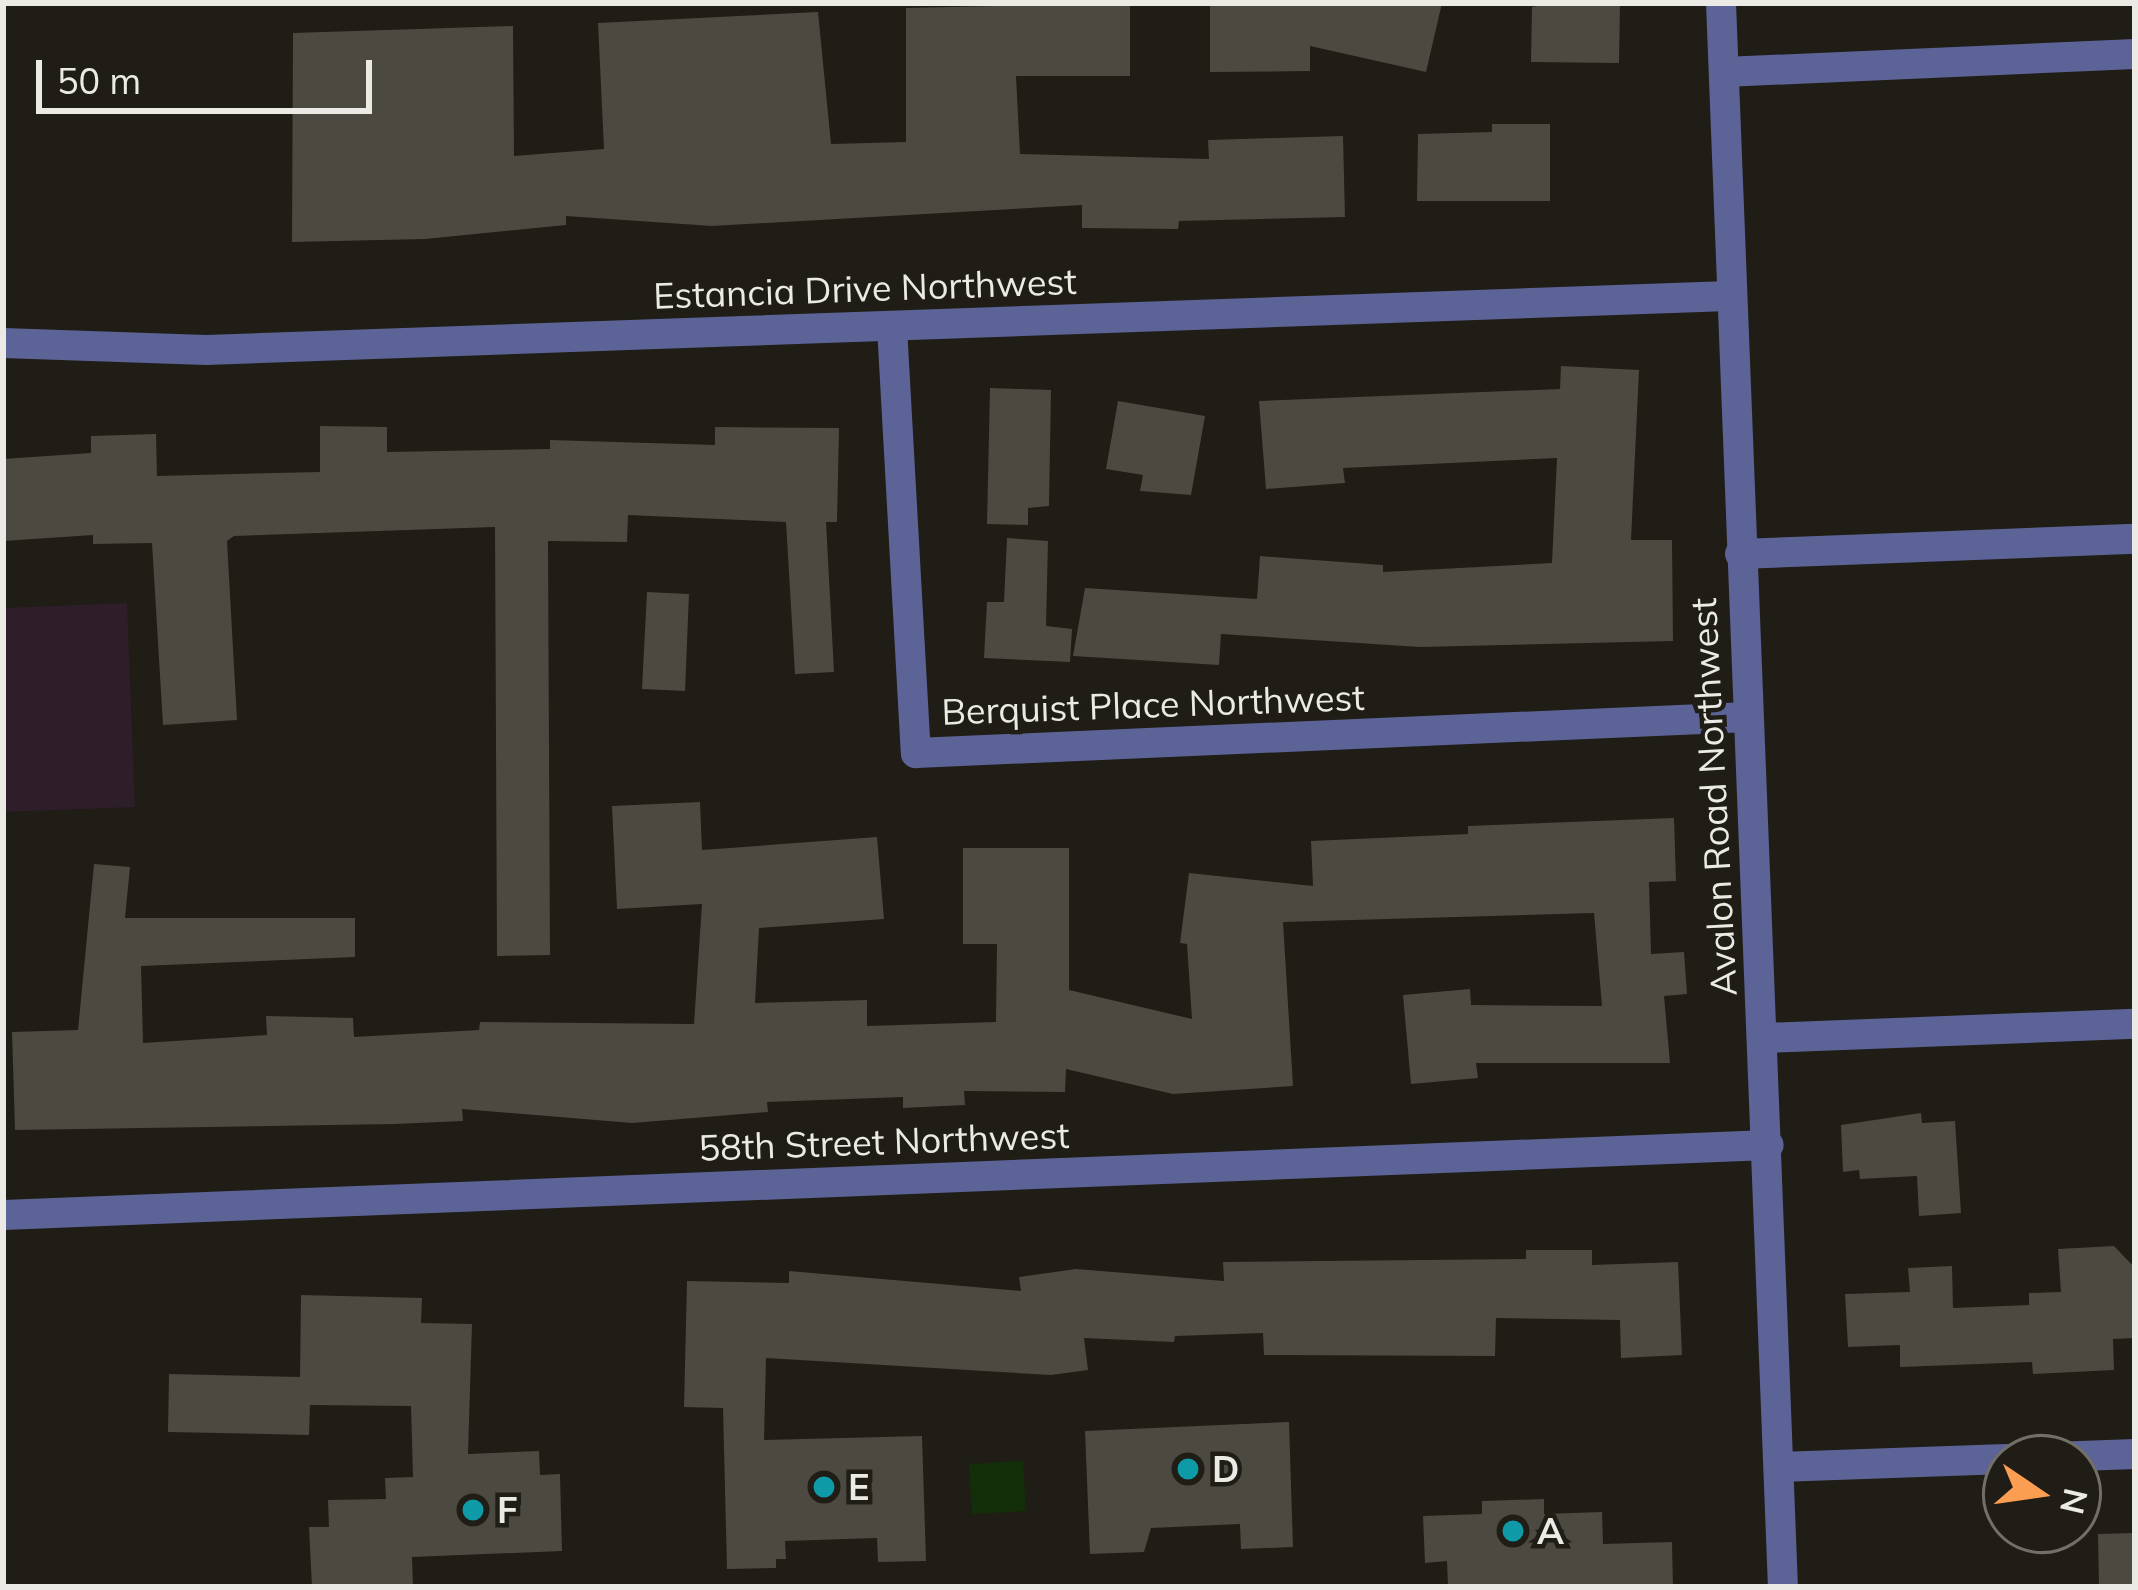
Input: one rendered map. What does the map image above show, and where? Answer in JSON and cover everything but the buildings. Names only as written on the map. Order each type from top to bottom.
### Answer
[{"type":"street","name":"Avalon Road Northwest","points":[[1721,3],[1783,1587]]},
{"type":"street","points":[[1724,72],[2135,53]]},
{"type":"street","name":"Estancia Drive Northwest","points":[[3,344],[206,350],[1729,296]]},
{"type":"street","name":"Berquist Place Northwest","points":[[892,327],[916,753],[1748,718]]},
{"type":"street","points":[[1740,554],[2135,539]]},
{"type":"street","points":[[1763,1038],[2135,1024]]},
{"type":"street","name":"58th Street Northwest","points":[[3,1215],[1769,1145]]},
{"type":"street","points":[[2102,1455],[2135,1454]]},
{"type":"street","points":[[1779,1467],[1982,1460]]},
{"type":"shaded area","points":[[127,603],[135,807],[3,812],[3,608]]},
{"type":"green space","points":[[1023,1461],[1026,1511],[972,1514],[969,1464]]},
{"type":"place","name":"D","points":[[1188,1469]]},
{"type":"place","name":"E","points":[[824,1487]]},
{"type":"place","name":"F","points":[[473,1510]]},
{"type":"place","name":"A","points":[[1513,1531]]}]
